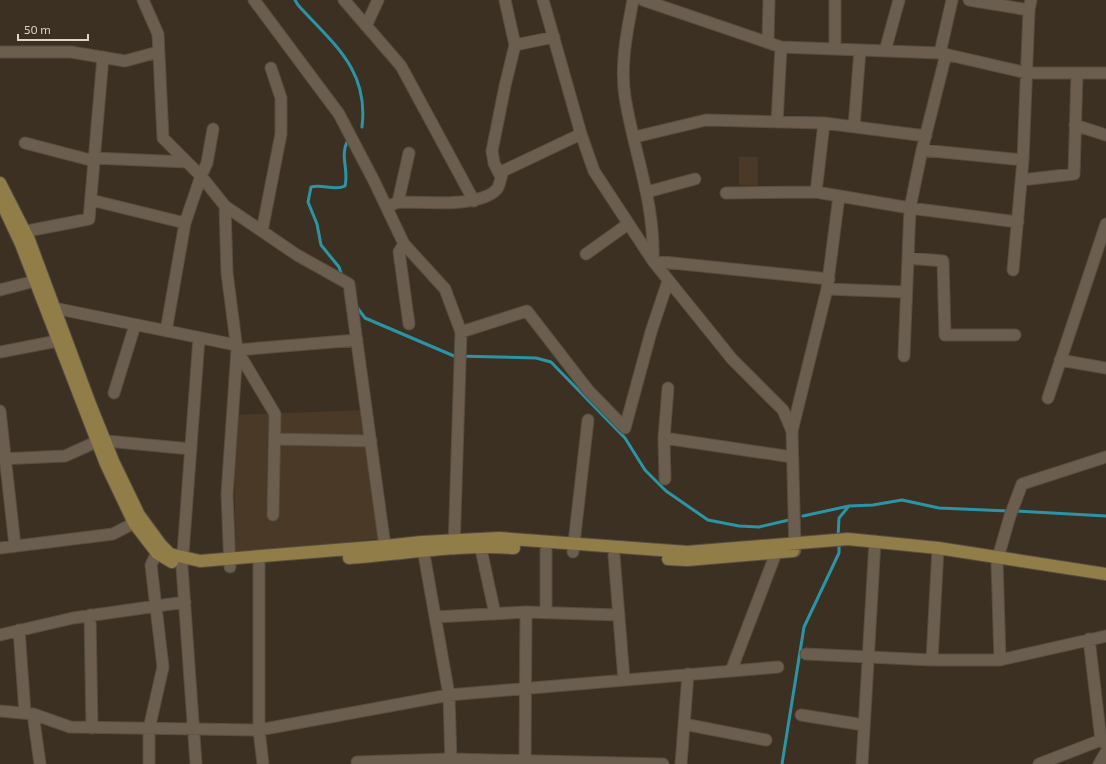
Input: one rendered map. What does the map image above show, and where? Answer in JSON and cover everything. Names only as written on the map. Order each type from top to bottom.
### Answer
[{"type":"main road","points":[[0,183],[54,308],[99,441],[159,549]]},
{"type":"main road","points":[[0,199],[4,216],[20,232],[35,281],[58,341],[134,523],[159,549],[183,562],[200,561],[230,563],[259,561],[386,551],[422,546],[480,543],[499,538],[614,555],[687,560],[848,542],[938,551],[1106,574]]},
{"type":"main road","points":[[480,543],[499,547],[546,550],[574,548],[687,552],[776,549]]},
{"type":"main road","points":[[998,559],[1106,580]]},
{"type":"street","points":[[143,0],[158,34],[163,138],[201,176],[225,206],[297,255],[349,284],[386,551]]},
{"type":"street","points":[[254,0],[339,114],[404,244],[445,289],[461,332],[454,544]]},
{"type":"street","points":[[344,0],[401,66],[474,201]]},
{"type":"street","points":[[366,26],[378,0]]},
{"type":"street","points":[[501,177],[494,163],[492,151],[504,86],[515,45],[505,0]]},
{"type":"street","points":[[543,0],[581,134],[594,171],[628,224],[668,281],[732,359],[784,410],[792,431]]},
{"type":"street","points":[[633,0],[624,48],[625,96],[647,192],[654,235],[653,261]]},
{"type":"street","points":[[643,0],[781,47],[943,54],[1027,73],[1106,73]]},
{"type":"street","points":[[768,42],[769,0]]},
{"type":"street","points":[[835,0],[836,49]]},
{"type":"street","points":[[885,51],[899,0]]},
{"type":"street","points":[[904,356],[905,292],[910,208],[943,54],[952,0]]},
{"type":"street","points":[[969,0],[1030,5],[1023,160],[1013,270]]},
{"type":"street","points":[[515,45],[554,37]]},
{"type":"street","points":[[777,122],[781,47]]},
{"type":"street","points":[[854,127],[860,50]]},
{"type":"street","points":[[0,52],[71,52],[126,61],[158,52]]},
{"type":"street","points":[[20,232],[89,219],[103,57]]},
{"type":"street","points":[[262,231],[281,134],[280,98],[270,68]]},
{"type":"street","points":[[1021,180],[1074,174],[1077,73]]},
{"type":"street","points":[[634,137],[706,120],[824,123],[926,136]]},
{"type":"street","points":[[816,192],[824,123]]},
{"type":"street","points":[[1075,125],[1106,135]]},
{"type":"street","points":[[166,331],[185,223],[201,176],[208,163],[213,129]]},
{"type":"street","points":[[387,208],[398,202],[474,201],[491,194],[498,188],[503,171],[581,134]]},
{"type":"street","points":[[25,144],[94,160],[187,162]]},
{"type":"street","points":[[922,150],[1023,160]]},
{"type":"street","points":[[398,202],[409,153]]},
{"type":"street","points":[[647,192],[695,179]]},
{"type":"street","points":[[726,193],[816,192],[910,208],[1018,222]]},
{"type":"street","points":[[794,547],[792,431],[828,284],[839,196]]},
{"type":"street","points":[[91,200],[185,223]]},
{"type":"street","points":[[225,206],[227,273],[237,347],[227,494],[230,563]]},
{"type":"street","points":[[586,254],[628,224]]},
{"type":"street","points":[[1048,398],[1106,224]]},
{"type":"street","points":[[404,244],[399,252],[409,324]]},
{"type":"street","points":[[908,258],[944,261],[945,335],[1015,336]]},
{"type":"street","points":[[653,261],[828,284],[905,292]]},
{"type":"street","points":[[0,290],[35,281]]},
{"type":"street","points":[[461,332],[527,311],[588,390],[625,428],[651,332],[668,281]]},
{"type":"street","points":[[54,308],[237,347],[357,340]]},
{"type":"street","points":[[114,393],[135,325]]},
{"type":"street","points":[[196,764],[183,562],[199,338]]},
{"type":"street","points":[[0,352],[58,341]]},
{"type":"street","points":[[237,347],[275,414],[272,515]]},
{"type":"street","points":[[1060,360],[1106,368]]},
{"type":"street","points":[[665,480],[664,438],[668,388]]},
{"type":"street","points":[[0,411],[3,459],[16,546]]},
{"type":"street","points":[[574,548],[588,420]]},
{"type":"street","points":[[664,438],[792,457]]},
{"type":"street","points":[[275,439],[371,441]]},
{"type":"street","points":[[3,459],[65,456],[99,441],[191,448]]},
{"type":"street","points":[[1000,660],[998,559],[1010,516],[1022,484],[1106,457]]},
{"type":"street","points":[[0,548],[113,534],[134,523]]},
{"type":"street","points":[[480,543],[495,614]]},
{"type":"street","points":[[862,764],[874,544]]},
{"type":"street","points":[[422,546],[449,695],[451,761]]},
{"type":"street","points":[[149,764],[149,729],[163,667],[151,565],[159,549]]},
{"type":"street","points":[[731,671],[776,549]]},
{"type":"street","points":[[546,550],[546,613]]},
{"type":"street","points":[[932,660],[938,551]]},
{"type":"street","points":[[614,555],[624,680]]},
{"type":"street","points":[[259,561],[259,730],[263,764]]},
{"type":"street","points":[[0,635],[90,615],[185,602]]},
{"type":"street","points":[[525,762],[526,612]]},
{"type":"street","points":[[435,617],[526,612],[619,615]]},
{"type":"street","points":[[90,615],[92,728]]},
{"type":"street","points":[[19,630],[29,714],[40,764]]},
{"type":"street","points":[[806,654],[932,660],[1000,660],[1106,636]]},
{"type":"street","points":[[1039,764],[1103,742],[1089,639]]},
{"type":"street","points":[[0,711],[29,714],[70,727],[259,730],[449,695],[778,667]]},
{"type":"street","points":[[681,764],[688,674]]},
{"type":"street","points":[[801,715],[864,725]]},
{"type":"street","points":[[684,724],[766,740]]},
{"type":"street","points":[[1099,764],[1106,752]]},
{"type":"street","points":[[357,762],[451,761],[663,764]]},
{"type":"shaded area","points":[[739,157],[758,157],[758,186],[739,185]]},
{"type":"shaded area","points":[[364,410],[381,538],[236,558],[233,415]]},
{"type":"waterway","points":[[295,0],[335,45],[346,59],[354,73],[360,89],[363,107],[362,127]]},
{"type":"waterway","points":[[342,276],[339,267],[321,245],[317,224],[308,202],[311,187],[320,186],[337,188],[345,186],[346,175],[344,153],[347,142]]},
{"type":"waterway","points":[[356,306],[365,318],[454,356],[536,358],[551,362],[625,438],[645,470],[666,491],[708,520],[739,526],[759,527],[789,520]]},
{"type":"waterway","points":[[803,516],[849,506],[873,505],[902,500],[939,508],[1008,511]]},
{"type":"waterway","points":[[838,537],[839,518],[849,506]]},
{"type":"waterway","points":[[1014,511],[1106,516]]},
{"type":"waterway","points":[[782,764],[804,627],[839,553],[839,542]]}]
